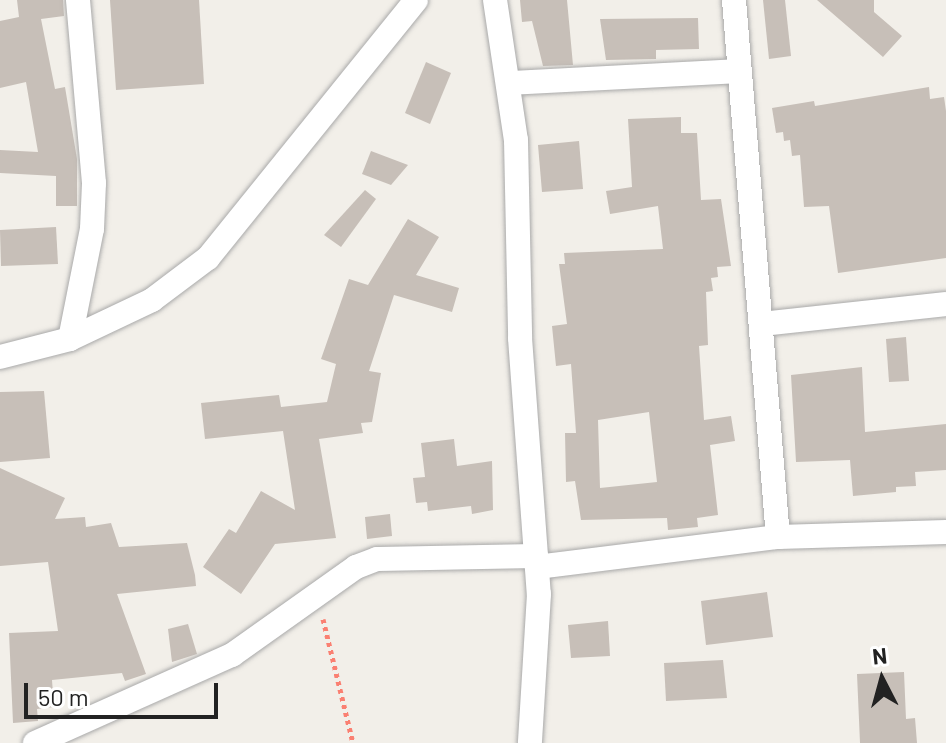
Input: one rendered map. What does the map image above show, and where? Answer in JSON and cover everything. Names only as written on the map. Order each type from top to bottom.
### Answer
[{"type":"street","points":[[70,339],[92,229],[94,183],[78,0]]},
{"type":"street","points":[[0,357],[70,339],[152,300],[208,258],[416,0]]},
{"type":"street","points":[[495,0],[510,83],[537,561],[537,702],[530,743]]},
{"type":"street","points":[[734,0],[778,537]]},
{"type":"street","points":[[510,83],[738,71]]},
{"type":"street","points":[[762,324],[946,304]]},
{"type":"street","points":[[35,743],[132,704],[232,655],[356,567],[377,559],[537,561],[778,537],[946,532]]},
{"type":"path","points":[[318,596],[353,743]]},
{"type":"building","points":[[17,0],[63,0],[64,16],[41,19],[55,89],[65,87],[77,159],[77,206],[56,206],[56,176],[0,173],[0,150],[38,152],[26,82],[0,88],[0,21],[19,17]]},
{"type":"building","points":[[110,0],[199,0],[204,84],[116,90]]},
{"type":"building","points":[[520,0],[567,0],[573,65],[543,66],[532,21],[522,22]]},
{"type":"building","points":[[763,0],[785,0],[791,56],[769,59]]},
{"type":"building","points":[[817,0],[874,0],[874,12],[902,36],[883,57]]},
{"type":"building","points":[[698,18],[699,49],[656,50],[656,59],[606,60],[600,19]]},
{"type":"building","points":[[426,62],[451,73],[430,124],[405,113]]},
{"type":"building","points":[[929,87],[930,99],[944,97],[946,111],[946,258],[838,273],[829,206],[804,207],[800,155],[792,156],[790,140],[784,141],[783,132],[776,133],[772,108],[814,101],[815,106]]},
{"type":"building","points":[[681,117],[681,133],[697,133],[701,200],[721,199],[731,266],[717,267],[718,277],[711,278],[713,291],[706,292],[708,345],[699,346],[704,420],[731,416],[735,441],[710,445],[718,515],[697,518],[698,527],[668,530],[667,518],[581,520],[575,481],[566,482],[565,433],[576,433],[571,364],[556,366],[552,326],[567,324],[559,264],[565,264],[564,253],[663,249],[658,206],[610,214],[606,191],[632,187],[628,119]],"holes":[[[649,412],[657,482],[600,488],[598,420]]]},
{"type":"building","points":[[579,141],[583,189],[542,192],[538,145]]},
{"type":"building","points":[[371,151],[408,165],[391,185],[362,174]]},
{"type":"building","points":[[365,190],[376,199],[341,247],[324,235]]},
{"type":"building","points":[[408,219],[439,237],[416,275],[459,288],[452,312],[394,295],[369,371],[381,373],[372,422],[361,423],[363,433],[319,439],[336,538],[275,544],[241,594],[203,567],[229,529],[236,533],[261,491],[295,510],[283,431],[205,439],[201,403],[279,395],[281,407],[327,402],[336,364],[321,359],[349,279],[368,285]]},
{"type":"building","points":[[56,227],[58,264],[1,266],[0,230]]},
{"type":"building","points":[[906,337],[909,381],[889,382],[886,339]]},
{"type":"building","points":[[862,367],[865,432],[946,424],[946,470],[915,472],[916,486],[896,487],[896,492],[853,496],[850,460],[796,462],[791,375]]},
{"type":"building","points":[[44,391],[50,458],[0,462],[0,392]]},
{"type":"building","points":[[454,439],[457,466],[492,461],[493,510],[472,514],[471,506],[428,511],[427,502],[416,503],[413,478],[425,477],[421,443]]},
{"type":"building","points":[[0,468],[65,498],[55,519],[85,517],[86,527],[111,523],[119,547],[187,543],[195,575],[196,586],[117,594],[146,674],[125,681],[122,673],[52,680],[54,707],[37,709],[38,721],[13,723],[9,633],[58,631],[48,562],[0,566]]},
{"type":"building","points":[[390,514],[392,536],[367,539],[365,517]]},
{"type":"building","points":[[767,592],[773,637],[706,645],[701,601]]},
{"type":"building","points":[[608,621],[610,656],[571,658],[568,625]]},
{"type":"building","points":[[188,624],[197,654],[172,662],[168,629]]},
{"type":"building","points":[[723,660],[727,698],[666,701],[664,663]]},
{"type":"building","points":[[904,672],[906,719],[915,718],[917,743],[860,743],[857,674]]}]
